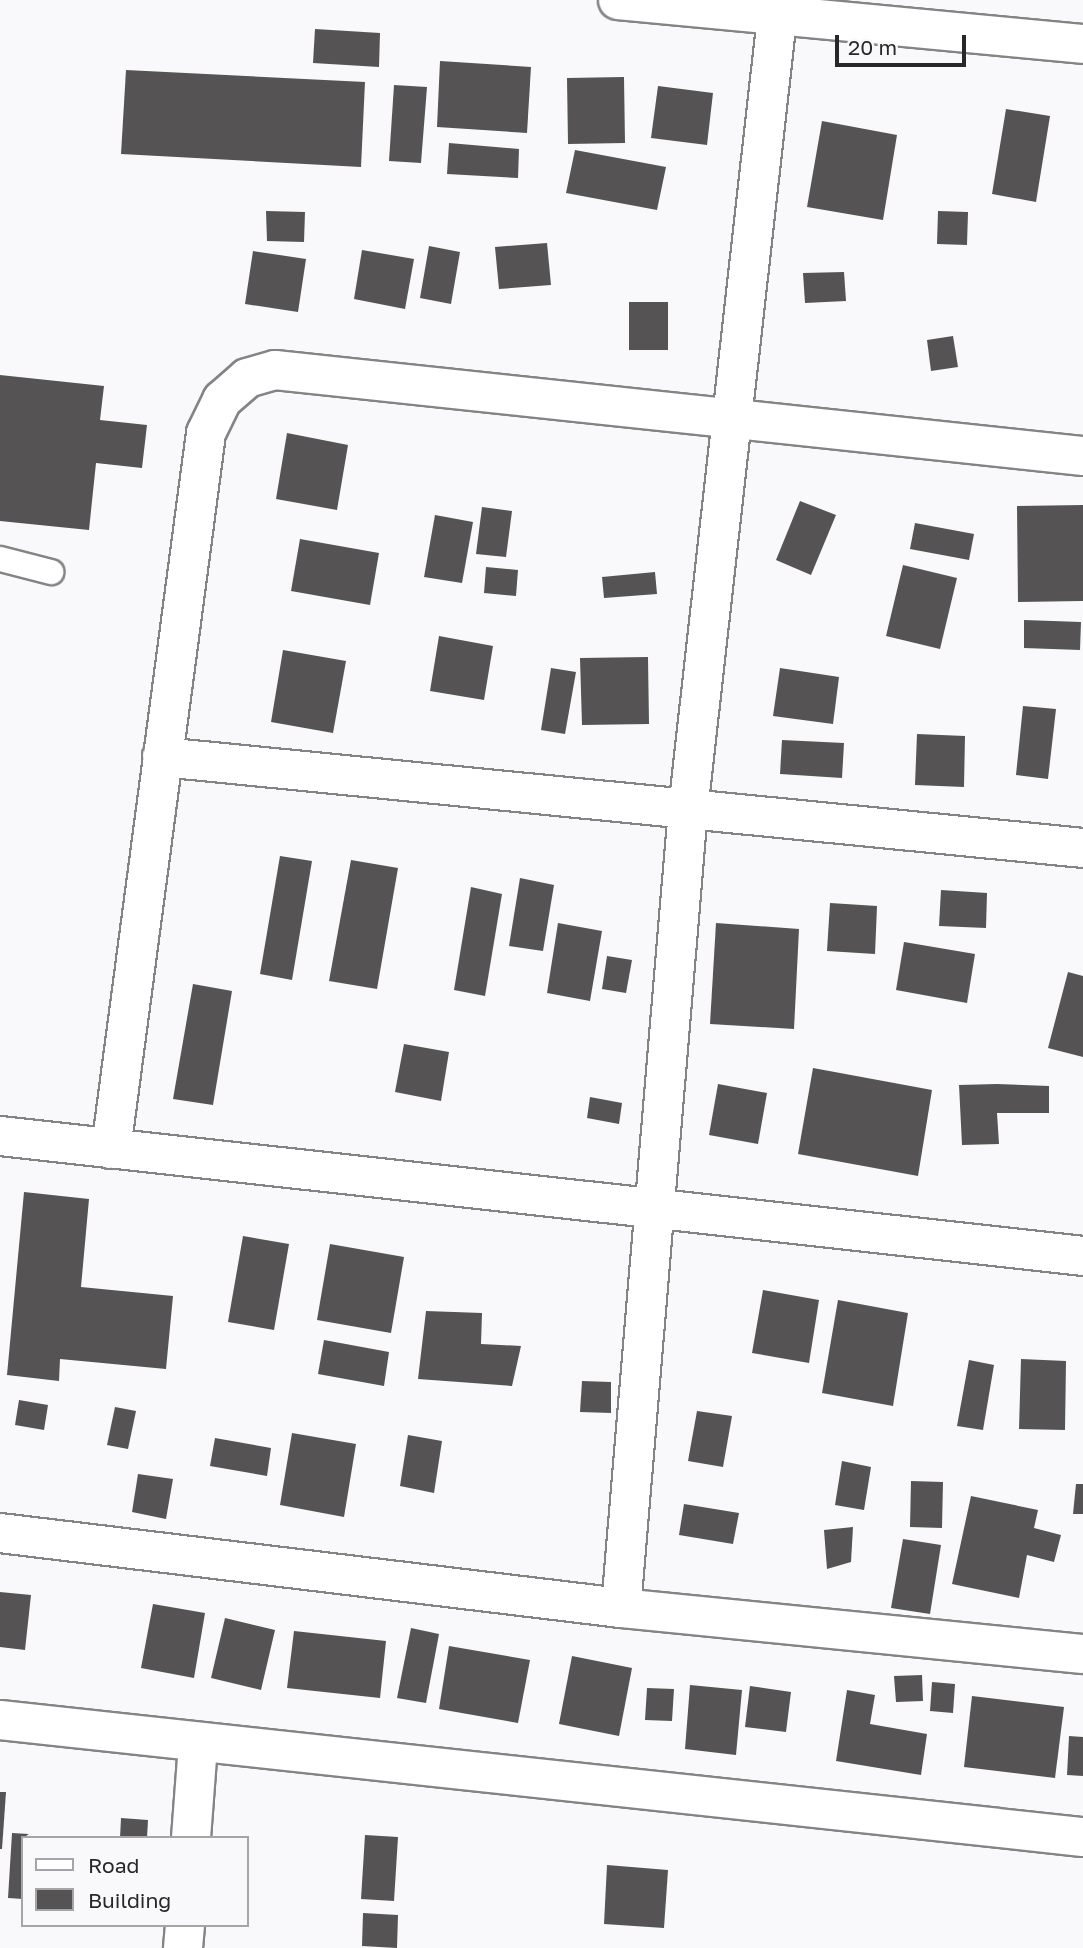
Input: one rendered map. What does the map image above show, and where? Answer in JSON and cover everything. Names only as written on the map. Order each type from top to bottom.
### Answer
[{"type":"street","points":[[618,0],[779,8],[1083,44]]},
{"type":"street","points":[[621,1608],[651,1208],[688,810],[730,421],[779,8]]},
{"type":"street","points":[[111,1149],[206,433],[222,400],[247,378],[275,370],[730,421],[1083,456]]},
{"type":"street","points":[[162,757],[1083,848]]},
{"type":"street","points":[[0,1136],[1083,1256]]},
{"type":"street","points":[[0,1533],[621,1608],[1083,1654]]},
{"type":"street","points":[[0,1720],[198,1745],[1083,1837]]},
{"type":"street","points":[[191,1836],[198,1745]]},
{"type":"street","points":[[183,1948],[185,1927]]},
{"type":"lane","points":[[0,559],[51,572]]},
{"type":"building","points":[[315,29],[380,33],[379,67],[313,63]]},
{"type":"building","points":[[440,61],[531,67],[527,133],[437,127]]},
{"type":"building","points":[[126,70],[365,82],[361,167],[121,154]]},
{"type":"building","points":[[624,77],[625,143],[568,144],[567,78]]},
{"type":"building","points":[[394,85],[427,87],[421,163],[389,161]]},
{"type":"building","points":[[658,86],[713,93],[707,145],[651,138]]},
{"type":"building","points":[[1006,109],[1050,116],[1036,202],[992,194]]},
{"type":"building","points":[[822,121],[897,135],[883,220],[807,207]]},
{"type":"building","points":[[449,143],[519,149],[518,178],[447,174]]},
{"type":"building","points":[[575,150],[666,167],[657,210],[566,193]]},
{"type":"building","points":[[266,211],[305,212],[304,242],[267,241]]},
{"type":"building","points":[[938,211],[968,212],[967,245],[937,244]]},
{"type":"building","points":[[547,243],[551,285],[499,289],[495,247]]},
{"type":"building","points":[[429,246],[460,252],[451,304],[420,298]]},
{"type":"building","points":[[362,250],[414,259],[405,309],[354,299]]},
{"type":"building","points":[[253,251],[306,259],[298,312],[245,304]]},
{"type":"building","points":[[844,272],[846,301],[805,303],[803,273]]},
{"type":"building","points":[[629,302],[668,302],[668,350],[629,350]]},
{"type":"building","points":[[953,336],[958,367],[931,371],[927,340]]},
{"type":"building","points":[[0,375],[104,386],[100,420],[147,425],[142,468],[96,463],[89,530],[0,521]]},
{"type":"building","points":[[287,433],[348,445],[337,510],[276,499]]},
{"type":"building","points":[[800,501],[836,515],[811,575],[776,560]]},
{"type":"building","points":[[1083,505],[1083,601],[1018,602],[1017,506]]},
{"type":"building","points":[[482,507],[512,511],[506,557],[476,554]]},
{"type":"building","points":[[435,515],[473,522],[462,583],[424,577]]},
{"type":"building","points":[[915,523],[974,534],[969,560],[910,549]]},
{"type":"building","points":[[300,539],[379,553],[370,605],[291,591]]},
{"type":"building","points":[[903,565],[957,578],[940,649],[886,636]]},
{"type":"building","points":[[486,567],[518,570],[516,596],[484,593]]},
{"type":"building","points":[[655,572],[657,594],[604,598],[602,577]]},
{"type":"building","points":[[1024,620],[1081,622],[1080,650],[1024,648]]},
{"type":"building","points":[[439,636],[493,646],[484,700],[430,691]]},
{"type":"building","points":[[283,650],[346,661],[333,733],[271,722]]},
{"type":"building","points":[[648,657],[649,724],[582,725],[580,658]]},
{"type":"building","points":[[551,668],[576,672],[565,734],[541,730]]},
{"type":"building","points":[[780,668],[839,677],[833,724],[773,716]]},
{"type":"building","points":[[1023,706],[1056,709],[1048,779],[1016,775]]},
{"type":"building","points":[[917,734],[965,736],[964,787],[915,785]]},
{"type":"building","points":[[782,740],[844,743],[842,778],[780,774]]},
{"type":"building","points":[[280,856],[312,861],[292,980],[260,974]]},
{"type":"building","points":[[351,860],[398,868],[377,989],[329,981]]},
{"type":"building","points":[[520,878],[554,885],[543,951],[509,946]]},
{"type":"building","points":[[471,887],[502,894],[485,996],[454,990]]},
{"type":"building","points":[[941,890],[987,893],[986,928],[939,926]]},
{"type":"building","points":[[830,903],[877,906],[875,954],[827,951]]},
{"type":"building","points":[[558,923],[602,931],[590,1001],[547,993]]},
{"type":"building","points":[[716,923],[799,929],[794,1029],[710,1024]]},
{"type":"building","points":[[904,942],[975,954],[967,1003],[896,990]]},
{"type":"building","points":[[607,956],[632,960],[626,993],[602,989]]},
{"type":"building","points":[[1068,972],[1083,976],[1083,1057],[1048,1048]]},
{"type":"building","points":[[193,984],[232,991],[213,1105],[173,1099]]},
{"type":"building","points":[[404,1044],[449,1052],[441,1101],[395,1092]]},
{"type":"building","points":[[813,1068],[932,1090],[918,1176],[798,1154]]},
{"type":"building","points":[[718,1084],[767,1093],[758,1144],[709,1135]]},
{"type":"building","points":[[959,1085],[1049,1086],[1049,1113],[997,1113],[999,1144],[962,1145]]},
{"type":"building","points":[[590,1097],[622,1103],[619,1124],[587,1118]]},
{"type":"building","points":[[24,1192],[89,1199],[81,1287],[173,1296],[166,1369],[60,1359],[59,1381],[7,1375]]},
{"type":"building","points":[[243,1236],[289,1244],[274,1330],[228,1322]]},
{"type":"building","points":[[330,1244],[404,1257],[391,1333],[317,1320]]},
{"type":"building","points":[[763,1290],[819,1300],[809,1363],[752,1353]]},
{"type":"building","points":[[838,1300],[908,1313],[893,1406],[822,1393]]},
{"type":"building","points":[[426,1311],[482,1313],[481,1344],[521,1346],[512,1386],[418,1379]]},
{"type":"building","points":[[324,1340],[389,1352],[384,1386],[318,1374]]},
{"type":"building","points":[[1021,1359],[1066,1361],[1065,1430],[1019,1429]]},
{"type":"building","points":[[969,1360],[994,1365],[983,1430],[957,1426]]},
{"type":"building","points":[[582,1381],[611,1382],[611,1413],[580,1412]]},
{"type":"building","points":[[19,1400],[48,1405],[44,1430],[15,1425]]},
{"type":"building","points":[[115,1407],[136,1411],[128,1449],[107,1445]]},
{"type":"building","points":[[697,1411],[732,1416],[723,1467],[688,1461]]},
{"type":"building","points":[[292,1433],[356,1444],[344,1517],[280,1505]]},
{"type":"building","points":[[408,1435],[442,1441],[434,1493],[400,1486]]},
{"type":"building","points":[[215,1438],[271,1448],[267,1476],[210,1466]]},
{"type":"building","points":[[842,1461],[871,1467],[864,1510],[835,1505]]},
{"type":"building","points":[[138,1474],[173,1479],[166,1519],[132,1512]]},
{"type":"building","points":[[911,1481],[943,1482],[942,1528],[910,1527]]},
{"type":"building","points":[[1076,1484],[1083,1484],[1083,1514],[1073,1514]]},
{"type":"building","points":[[971,1496],[1038,1510],[1034,1528],[1061,1535],[1054,1562],[1027,1555],[1019,1598],[952,1584]]},
{"type":"building","points":[[684,1504],[739,1513],[733,1544],[679,1535]]},
{"type":"building","points":[[853,1527],[851,1562],[827,1569],[824,1530]]},
{"type":"building","points":[[903,1539],[941,1545],[930,1614],[891,1608]]},
{"type":"building","points":[[0,1592],[31,1595],[25,1650],[0,1647]]},
{"type":"building","points":[[153,1604],[205,1613],[194,1678],[141,1668]]},
{"type":"building","points":[[225,1618],[275,1630],[261,1690],[211,1678]]},
{"type":"building","points":[[411,1628],[439,1634],[426,1703],[397,1698]]},
{"type":"building","points":[[294,1631],[386,1641],[380,1698],[287,1688]]},
{"type":"building","points":[[449,1646],[530,1660],[518,1723],[439,1709]]},
{"type":"building","points":[[572,1656],[632,1668],[619,1736],[559,1724]]},
{"type":"building","points":[[922,1675],[923,1701],[896,1702],[894,1676]]},
{"type":"building","points":[[932,1682],[955,1684],[953,1713],[930,1711]]},
{"type":"building","points":[[690,1685],[742,1690],[736,1755],[685,1749]]},
{"type":"building","points":[[750,1686],[791,1692],[786,1732],[745,1727]]},
{"type":"building","points":[[647,1688],[674,1689],[672,1721],[645,1720]]},
{"type":"building","points":[[847,1690],[875,1695],[870,1724],[927,1734],[921,1775],[836,1761]]},
{"type":"building","points":[[972,1696],[1064,1707],[1055,1778],[964,1767]]},
{"type":"building","points":[[1069,1736],[1083,1737],[1083,1776],[1067,1775]]},
{"type":"building","points":[[0,1792],[6,1792],[2,1849],[0,1849]]},
{"type":"building","points":[[121,1818],[148,1820],[147,1836],[120,1836]]},
{"type":"building","points":[[12,1833],[29,1834],[21,1836],[21,1899],[8,1898]]},
{"type":"building","points":[[365,1835],[398,1837],[394,1901],[361,1899]]},
{"type":"building","points":[[607,1865],[668,1870],[664,1928],[604,1924]]},
{"type":"building","points":[[363,1913],[398,1915],[397,1948],[362,1946]]}]
